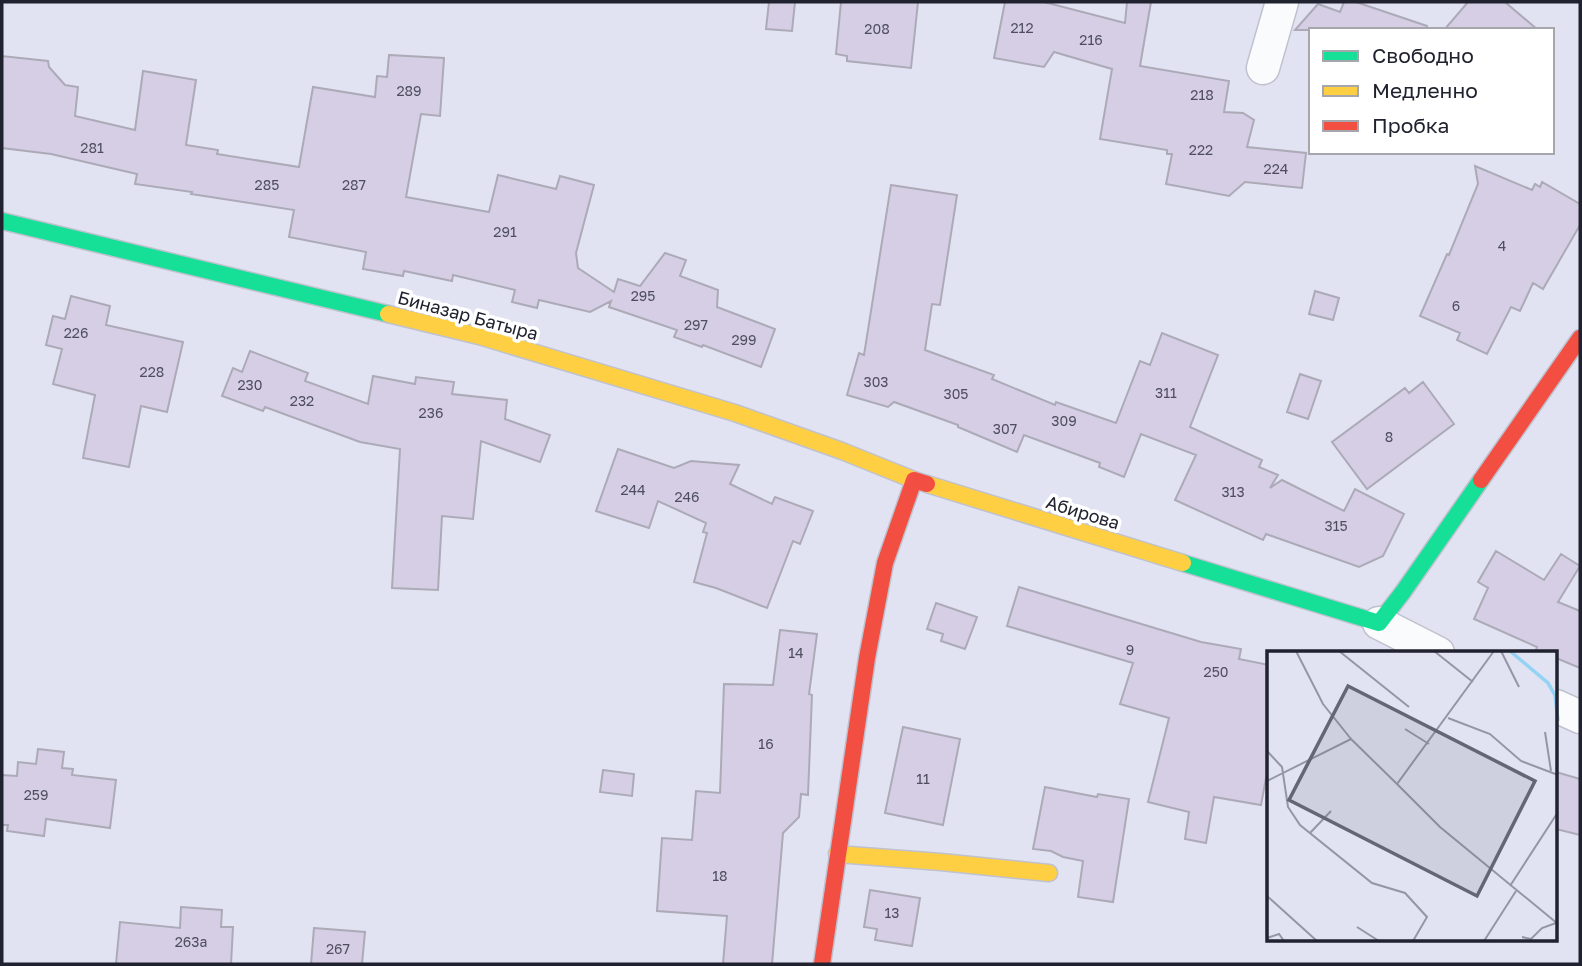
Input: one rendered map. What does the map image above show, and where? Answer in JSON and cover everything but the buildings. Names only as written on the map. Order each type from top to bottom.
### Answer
[{"type":"main road","name":"Биназар Батыра","points":[[2,221],[480,336],[735,413],[914,480]]},
{"type":"main road","points":[[1379,624],[1580,338]]},
{"type":"main road","name":"Абирова","points":[[914,480],[1379,624]]},
{"type":"main road","points":[[822,964],[867,658],[885,563],[914,480]]},
{"type":"main road","points":[[837,854],[1049,873]]},
{"type":"street","points":[[1263,68],[1282,2]]},
{"type":"street","points":[[1379,624],[1434,651]]},
{"type":"street","points":[[1558,707],[1580,717]]},
{"type":"traffic: fast","points":[[2,221],[388,314]]},
{"type":"traffic: fast","points":[[1183,563],[1379,623],[1481,480]]},
{"type":"traffic: slow","points":[[388,314],[479,336],[735,413],[914,480]]},
{"type":"traffic: slow","points":[[927,484],[1183,563]]},
{"type":"traffic: slow","points":[[837,854],[1049,873]]},
{"type":"traffic: jam","points":[[1481,480],[1580,338]]},
{"type":"traffic: jam","points":[[822,964],[867,658],[885,563],[914,480],[927,484]]}]
